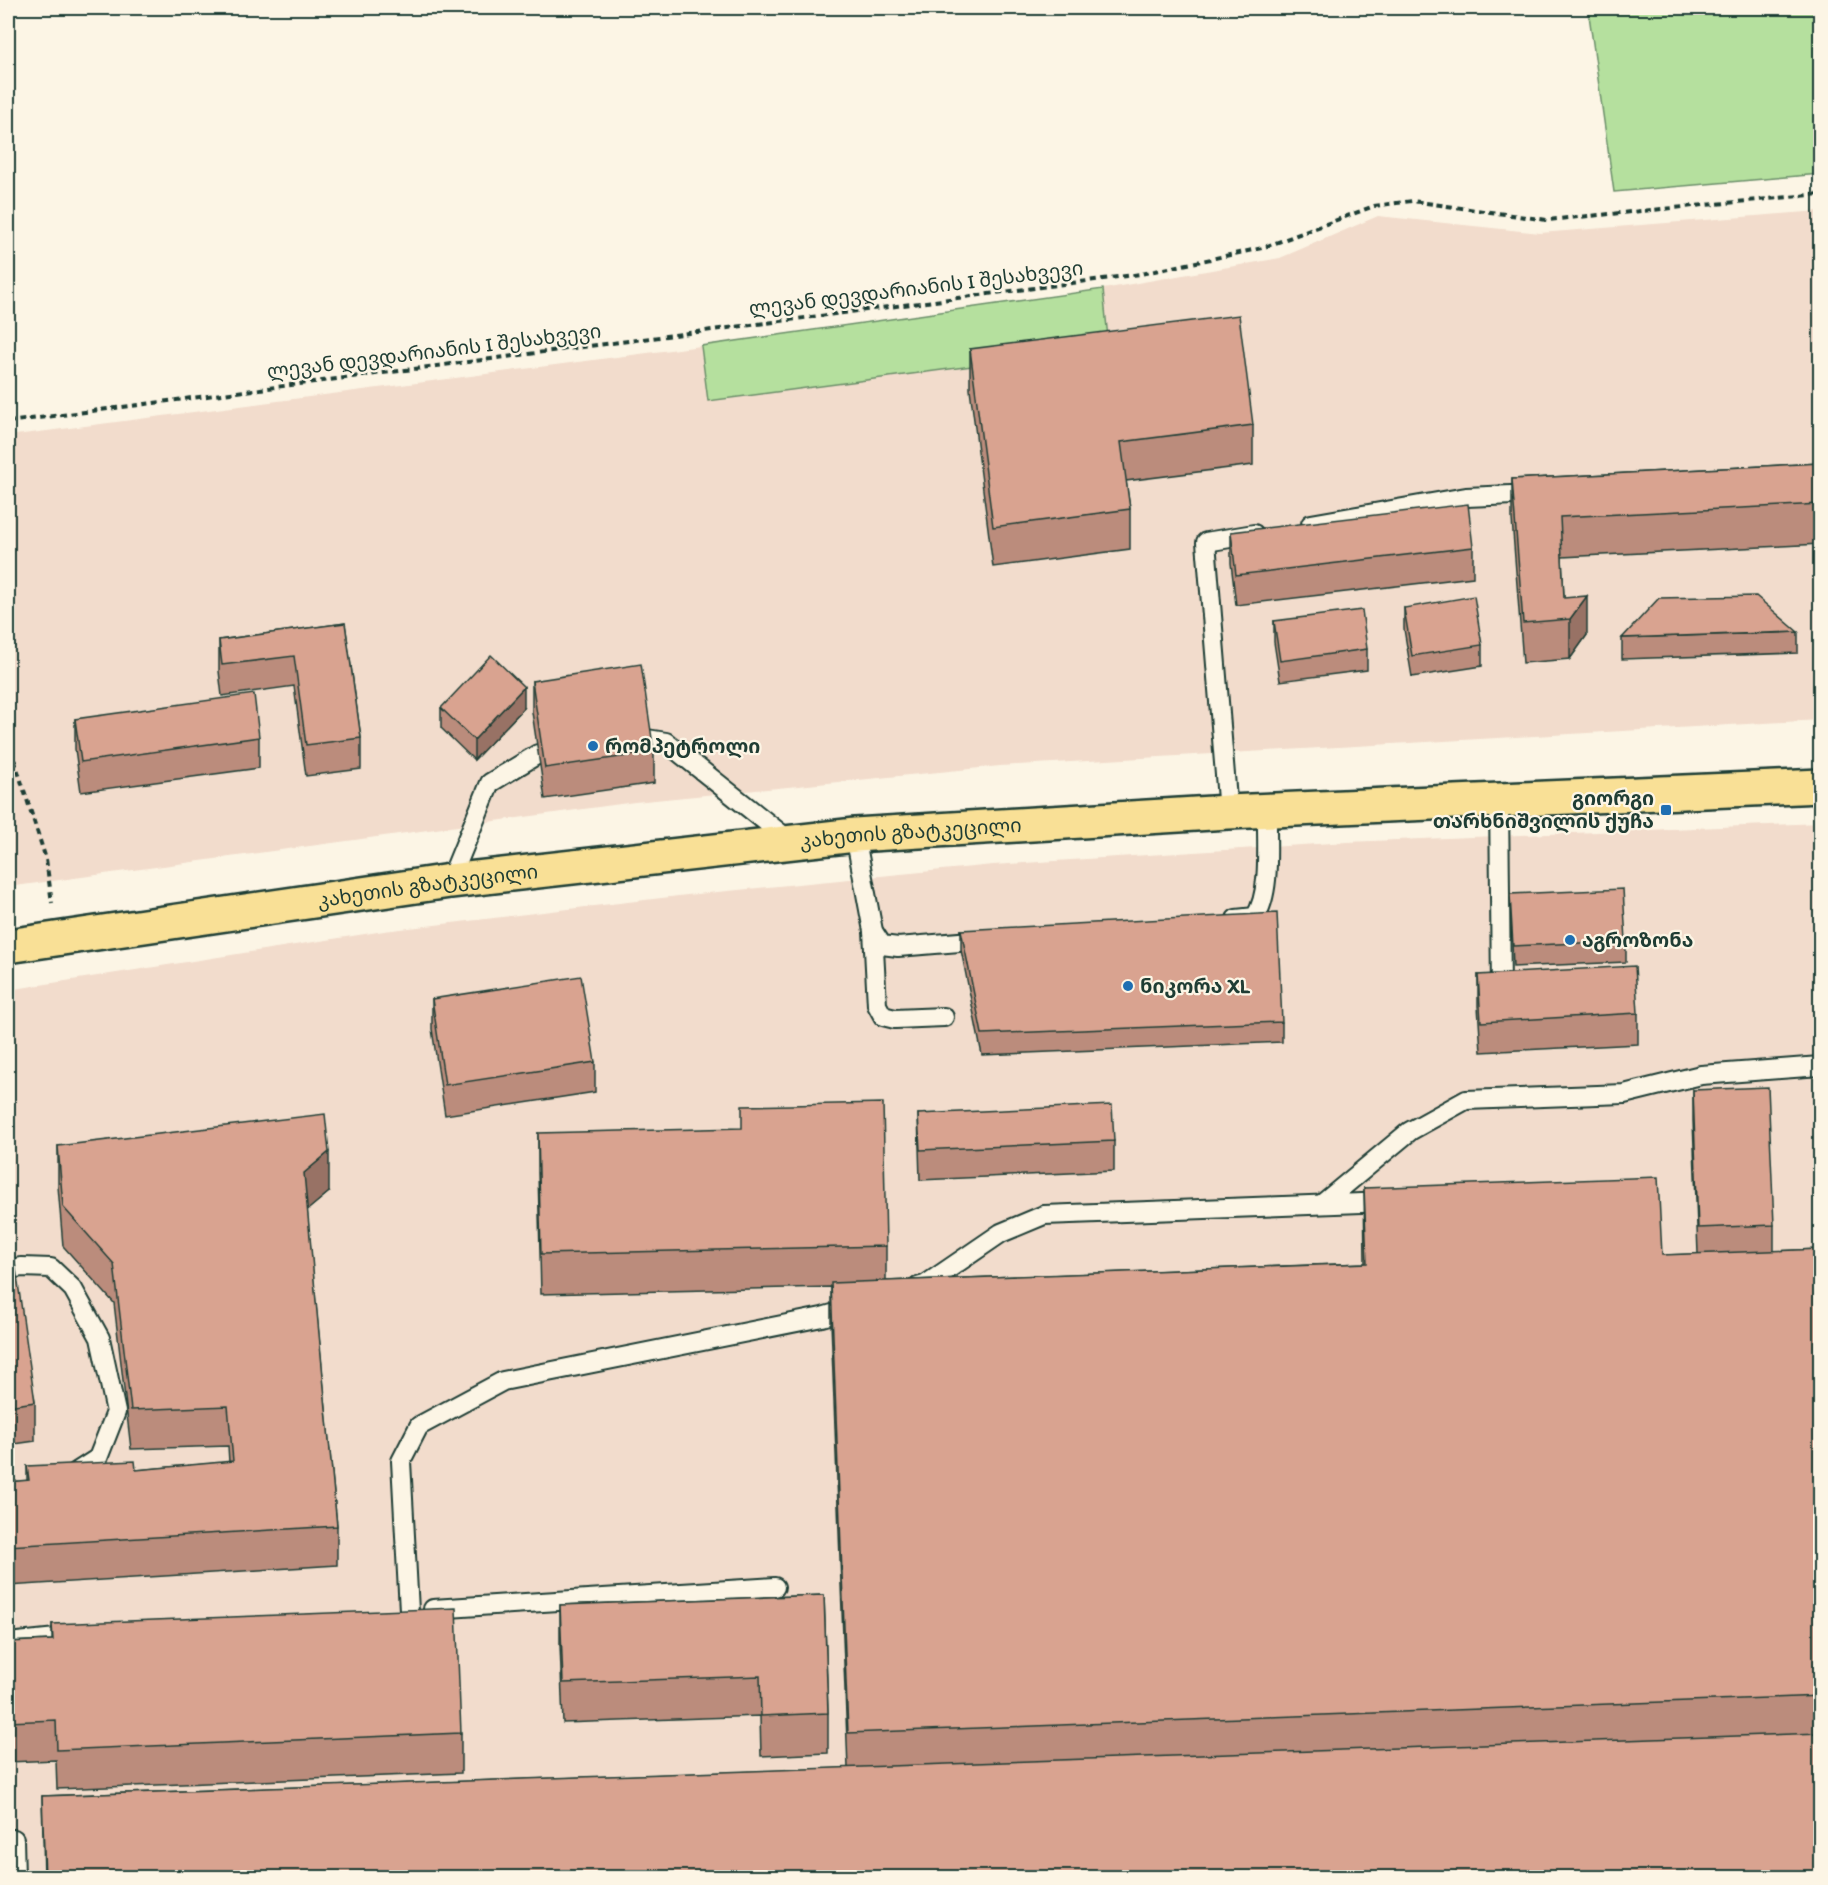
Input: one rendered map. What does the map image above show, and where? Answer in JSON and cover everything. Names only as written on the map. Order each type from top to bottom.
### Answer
[{"type":"highway","name":"კახეთის გზატკეცილი","points":[[8,946],[450,881],[855,835],[1267,810],[1821,786]]},
{"type":"lane","points":[[1289,528],[1466,497],[1550,494]]},
{"type":"lane","points":[[1228,812],[1206,542],[1265,532]]},
{"type":"lane","points":[[647,739],[666,742],[790,841]]},
{"type":"lane","points":[[450,881],[490,783],[538,754]]},
{"type":"lane","points":[[1499,799],[1501,990],[1525,990]]},
{"type":"lane","points":[[1219,921],[1256,916],[1261,908],[1266,885],[1267,810]]},
{"type":"lane","points":[[855,835],[873,931],[877,1005],[883,1016],[895,1019],[944,1017]]},
{"type":"lane","points":[[873,931],[882,945],[898,947],[1005,938]]},
{"type":"lane","points":[[1322,1204],[1410,1131],[1466,1100],[1624,1094],[1701,1075],[1821,1066]]},
{"type":"lane","points":[[894,1295],[925,1285],[1001,1233],[1044,1215],[1403,1201]]},
{"type":"lane","points":[[8,1269],[51,1268],[73,1288],[100,1338],[116,1412],[98,1458],[53,1486]]},
{"type":"lane","points":[[409,1611],[401,1461],[419,1426],[503,1381],[822,1317],[873,1301]]},
{"type":"lane","points":[[386,1613],[775,1587]]},
{"type":"lane","points":[[8,1643],[88,1635]]},
{"type":"lane","points":[[14,1839],[15,1878]]},
{"type":"path","name":"ლევან დევდარიანის I შესახვევი","points":[[8,422],[1141,274],[1262,248],[1374,206],[1412,201],[1547,219],[1821,194]]},
{"type":"path","points":[[8,740],[46,859],[58,937]]},
{"type":"shaded area","points":[[1820,211],[1820,720],[1000,766],[635,802],[8,887],[8,436],[701,346],[709,400],[1109,348],[1103,289],[1280,258],[1378,216],[1540,233]]},
{"type":"shaded area","points":[[1820,823],[1820,1877],[8,1878],[8,990],[384,931],[687,895],[993,865],[1347,842]]},
{"type":"green space","points":[[1588,8],[1820,8],[1820,174],[1614,192]]},
{"type":"green space","points":[[1103,289],[1109,348],[708,401],[701,346]]},
{"type":"building","points":[[1239,315],[1253,425],[1121,442],[1130,509],[993,527],[970,349]]},
{"type":"building","points":[[1821,463],[1821,504],[1560,517],[1564,598],[1587,596],[1570,619],[1523,623],[1512,479]]},
{"type":"building","points":[[1468,504],[1473,547],[1236,575],[1231,532]]},
{"type":"building","points":[[1474,596],[1482,645],[1412,656],[1404,608]]},
{"type":"building","points":[[1756,596],[1798,632],[1622,638],[1659,598]]},
{"type":"building","points":[[1362,610],[1367,649],[1280,661],[1274,621]]},
{"type":"building","points":[[345,623],[361,738],[306,745],[294,656],[222,665],[219,640]]},
{"type":"building","points":[[491,655],[524,687],[474,740],[441,708]]},
{"type":"building","name":"რომპეტროლი","points":[[641,664],[654,752],[545,768],[532,681]]},
{"type":"building","points":[[254,694],[259,737],[81,762],[75,719]]},
{"type":"building","points":[[1623,889],[1626,941],[1513,946],[1510,894]]},
{"type":"building","points":[[1277,913],[1282,1022],[982,1034],[961,930]]},
{"type":"building","points":[[1635,966],[1638,1013],[1481,1022],[1478,975]]},
{"type":"building","points":[[581,976],[595,1062],[445,1085],[432,999]]},
{"type":"building","points":[[1768,1087],[1774,1225],[1698,1228],[1693,1090]]},
{"type":"building","points":[[883,1103],[886,1246],[541,1254],[538,1133],[742,1128],[742,1106]]},
{"type":"building","points":[[1112,1105],[1114,1141],[920,1150],[918,1114]]},
{"type":"building","points":[[325,1114],[329,1152],[304,1173],[337,1526],[8,1546],[8,1482],[29,1480],[27,1466],[135,1461],[136,1470],[233,1461],[228,1406],[131,1410],[114,1264],[63,1207],[58,1146]]},
{"type":"building","points":[[1658,1177],[1662,1255],[1821,1249],[1821,1696],[848,1733],[831,1283],[1367,1263],[1364,1188]]},
{"type":"building","points":[[14,1255],[35,1402],[8,1406],[8,1256]]},
{"type":"building","points":[[824,1595],[828,1713],[761,1716],[760,1676],[563,1683],[560,1605]]},
{"type":"building","points":[[456,1608],[461,1733],[57,1750],[56,1720],[8,1722],[8,1642],[53,1640],[52,1624]]},
{"type":"building","points":[[1821,1733],[1821,1872],[1670,1878],[45,1878],[42,1796]]},
{"type":"place","name":"რომპეტროლი","points":[[593,746]]},
{"type":"place","name":"გიორგი თარხნიშვილის ქუჩა","points":[[1666,810]]},
{"type":"place","name":"აგროზონა","points":[[1570,940]]},
{"type":"place","name":"ნიკორა XL","points":[[1128,986]]}]
